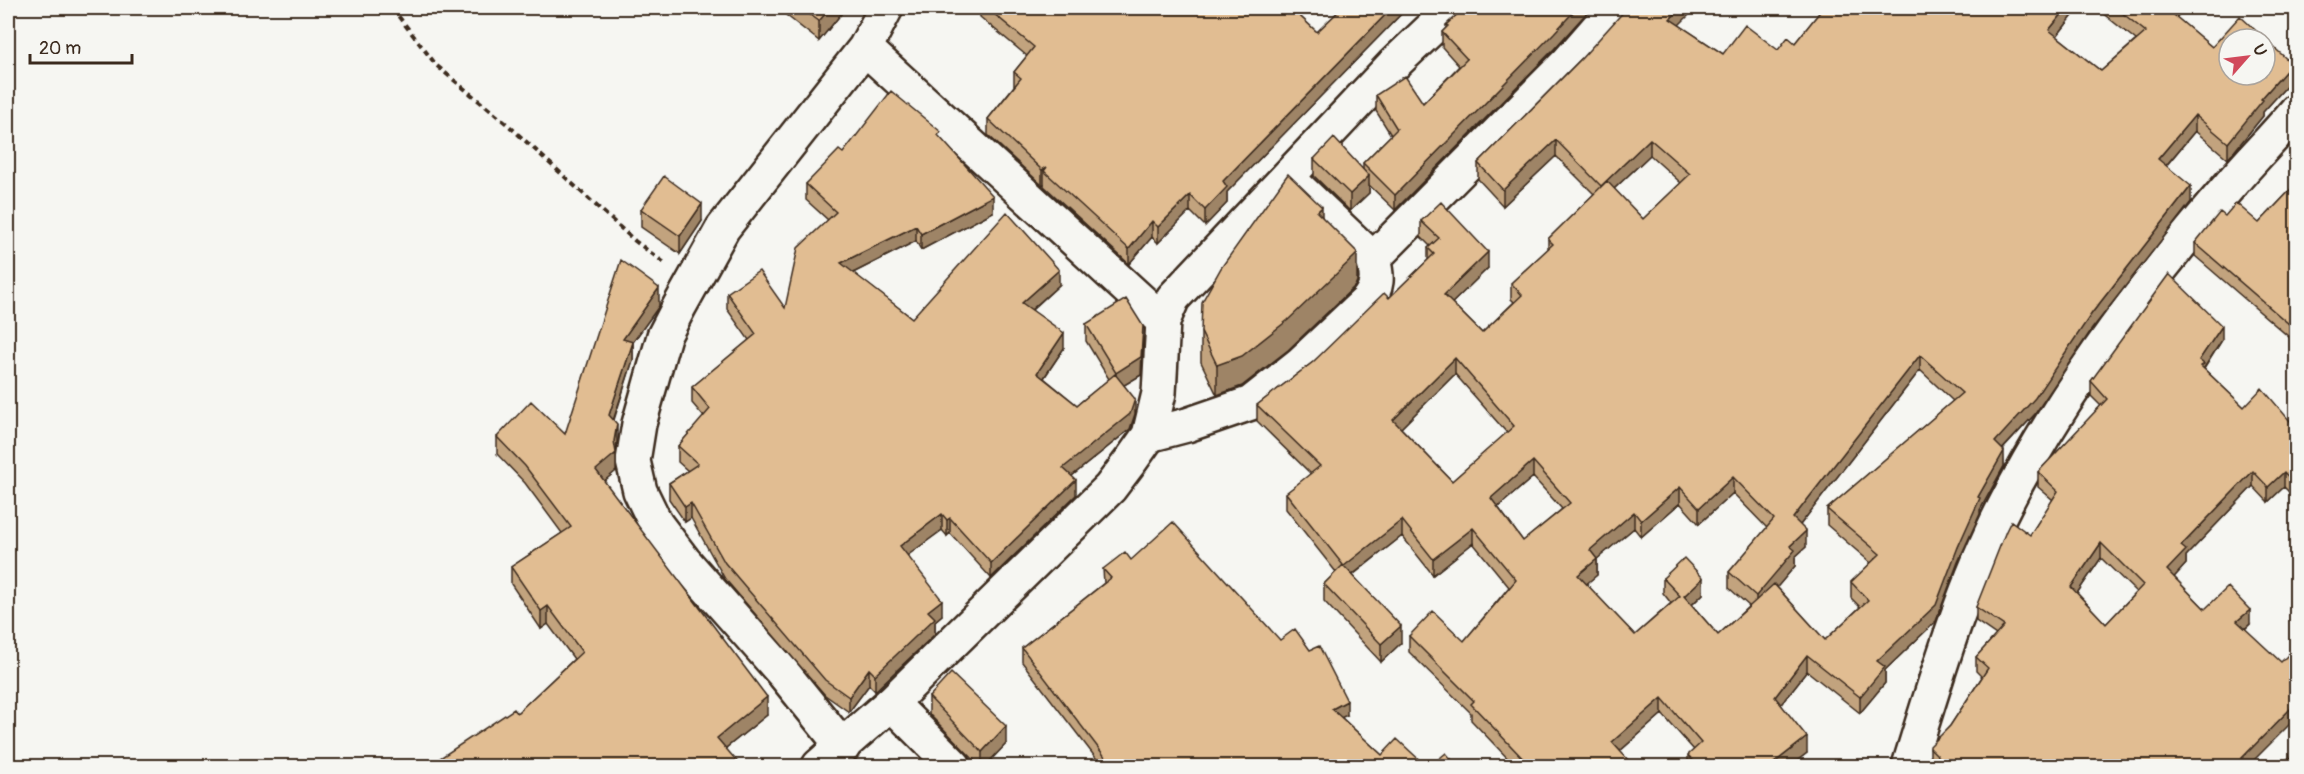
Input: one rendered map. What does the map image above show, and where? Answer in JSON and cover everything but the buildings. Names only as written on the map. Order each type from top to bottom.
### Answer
[{"type":"street","points":[[886,8],[865,48],[723,228],[664,336],[639,424],[633,461],[640,491],[656,524],[684,561],[804,698],[831,757],[891,703],[1110,488],[1149,435],[1159,393],[1163,321],[1173,298],[1393,65],[1453,8]]},
{"type":"street","points":[[1373,259],[1568,62],[1615,8]]},
{"type":"street","points":[[865,48],[1163,321]]},
{"type":"street","points":[[1909,766],[1947,642],[2003,509],[2031,456],[2057,413],[2113,331],[2230,184],[2296,111]]},
{"type":"street","points":[[1149,435],[1186,426],[1251,403],[1300,364],[1367,301],[1374,291],[1378,276],[1373,259],[1287,177]]},
{"type":"street","points":[[891,703],[954,766]]},
{"type":"path","points":[[392,8],[437,66],[508,125],[635,241],[693,284]]}]
